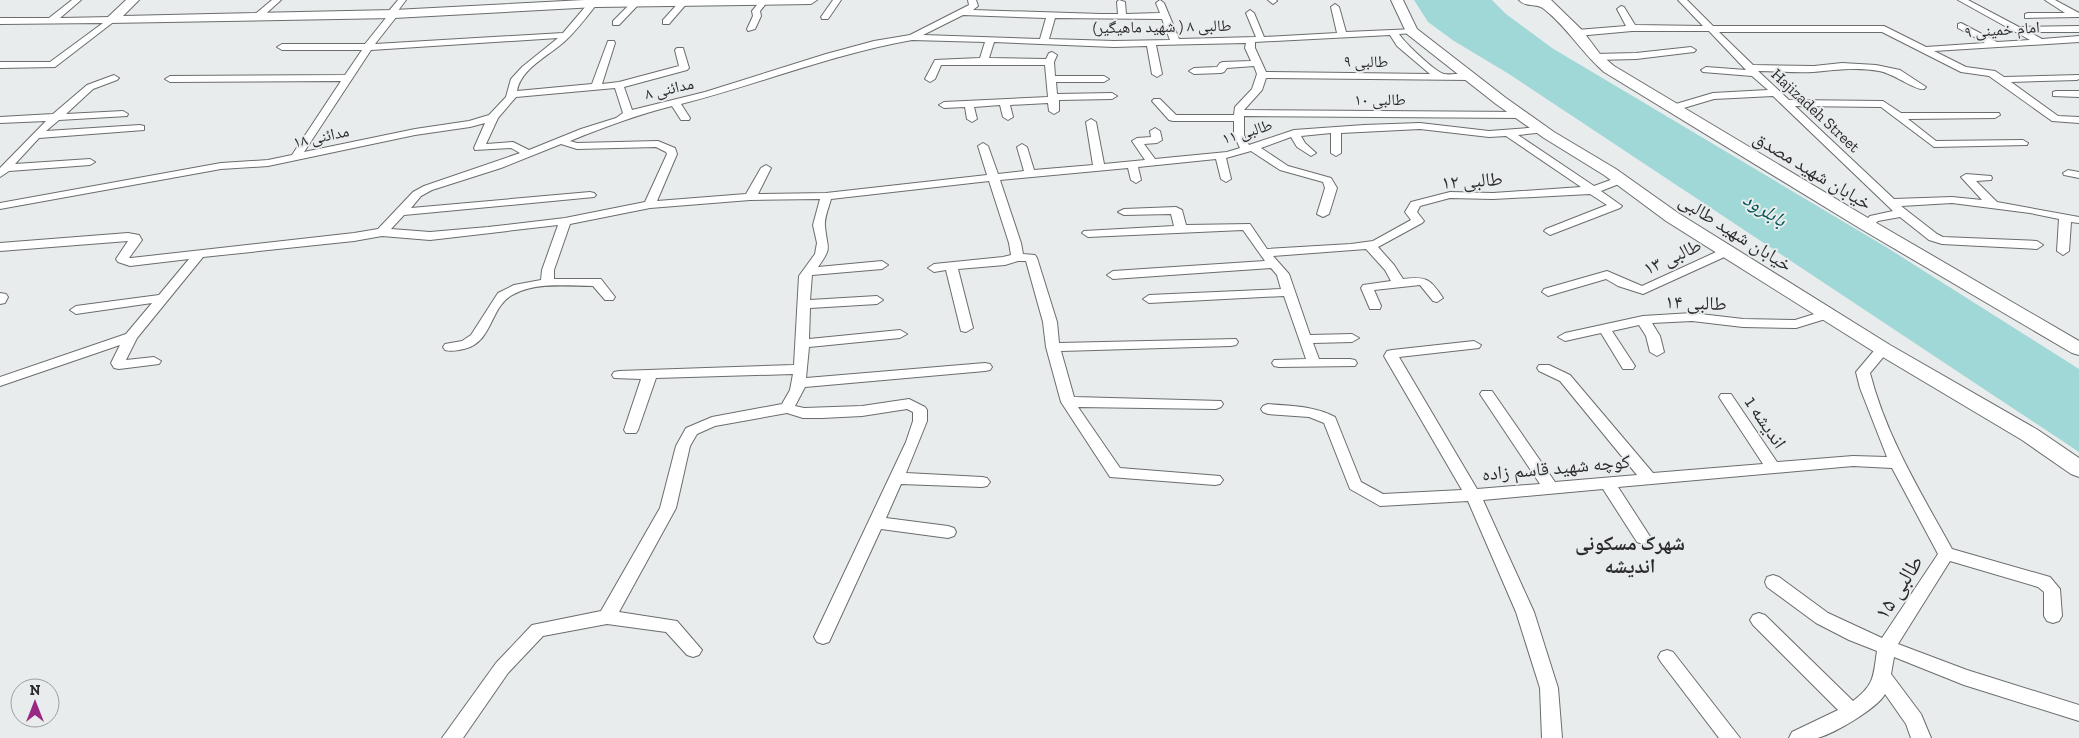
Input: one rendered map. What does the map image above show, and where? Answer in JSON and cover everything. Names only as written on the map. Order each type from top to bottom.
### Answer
[{"type":"street","points":[[51,21],[77,0]]},
{"type":"street","points":[[0,65],[52,64],[112,20],[133,0]]},
{"type":"street","points":[[257,17],[277,0]]},
{"type":"street","points":[[394,14],[392,12],[402,0]]},
{"type":"street","points":[[296,157],[368,47],[394,14],[401,12],[411,0]]},
{"type":"street","points":[[751,29],[757,16],[756,11],[765,0]]},
{"type":"street","points":[[0,21],[394,14],[596,1],[811,0]]},
{"type":"street","points":[[825,17],[837,0]]},
{"type":"street","name":"مدائنی ۸","points":[[382,232],[417,194],[428,188],[497,166],[562,140],[620,120],[628,114],[708,94],[829,56],[874,44],[912,37],[974,6],[972,0]]},
{"type":"street","name":"خیابان شهید طالبی","points":[[1397,0],[1412,31],[1542,130],[1620,180],[1672,217],[1883,349],[2030,436],[2079,469]]},
{"type":"street","name":"Hajizadeh Street","points":[[1682,0],[1752,71],[1902,213],[1933,237],[1942,240],[2038,245]]},
{"type":"street","points":[[1962,0],[2040,41]]},
{"type":"street","points":[[2049,0],[2077,16]]},
{"type":"street","name":"مدائنی ۱۸","points":[[0,206],[220,166],[268,163],[415,132],[470,124],[492,117],[513,94],[514,80],[566,35],[596,1]]},
{"type":"street","points":[[1528,1],[1545,1]]},
{"type":"street","points":[[1528,1],[1561,25],[1576,33],[1632,28],[1884,29],[1964,70],[1992,73],[2056,119],[2079,120]]},
{"type":"street","name":"خیابان شهید مصدق","points":[[1545,1],[1609,70],[1866,225],[2075,344]]},
{"type":"street","points":[[616,23],[637,2]]},
{"type":"street","points":[[666,22],[684,2]]},
{"type":"street","points":[[1121,2],[1122,17]]},
{"type":"street","points":[[1160,3],[1175,41]]},
{"type":"street","points":[[1335,7],[1342,34]]},
{"type":"street","points":[[1621,9],[1632,28]]},
{"type":"street","points":[[962,12],[1122,17],[1164,16]]},
{"type":"street","points":[[1250,13],[1256,39],[1250,48],[1261,75],[1257,90],[1239,109],[1239,135],[1249,148],[1284,168],[1327,180],[1331,188],[1322,214]]},
{"type":"street","points":[[1044,42],[1051,15]]},
{"type":"street","points":[[2028,16],[2077,16]]},
{"type":"street","points":[[1961,26],[1994,44]]},
{"type":"street","points":[[2017,29],[2079,29]]},
{"type":"street","name":"طالبی ۸ ( شهید ماهیگیر)","points":[[912,37],[1044,42],[1150,42],[1412,31]]},
{"type":"street","points":[[1393,32],[1400,44],[1440,77]]},
{"type":"street","points":[[282,47],[368,47],[566,35]]},
{"type":"street","name":"امام خمینی ۹","points":[[1927,50],[2079,39]]},
{"type":"street","points":[[984,61],[990,40]]},
{"type":"street","points":[[1054,111],[1050,62],[1056,42]]},
{"type":"street","points":[[1150,42],[1157,74]]},
{"type":"street","points":[[596,86],[611,44]]},
{"type":"street","points":[[513,94],[619,85],[684,68],[680,50]]},
{"type":"street","points":[[1595,57],[1636,56],[1691,50]]},
{"type":"street","points":[[930,79],[938,62],[1050,62]]},
{"type":"street","points":[[1194,71],[1221,70],[1223,65],[1256,63]]},
{"type":"street","points":[[1706,70],[1814,69],[1824,66],[1882,68],[1895,71],[1921,88]]},
{"type":"street","name":"طالبی ۹","points":[[1261,75],[1470,77]]},
{"type":"street","points":[[2001,80],[2078,77]]},
{"type":"street","points":[[3,171],[36,135],[90,87],[114,78]]},
{"type":"street","points":[[170,78],[348,78]]},
{"type":"street","points":[[1051,79],[1104,79]]},
{"type":"street","points":[[619,85],[628,114]]},
{"type":"street","points":[[1673,108],[1713,96],[1776,93]]},
{"type":"street","points":[[2056,94],[2079,94]]},
{"type":"street","points":[[944,106],[1112,96]]},
{"type":"street","points":[[675,102],[685,118]]},
{"type":"street","points":[[1004,102],[1008,117]]},
{"type":"street","name":"طالبی ۱۰","points":[[1157,102],[1173,118],[1521,115]]},
{"type":"street","points":[[1786,103],[1883,104],[1934,144],[2023,143]]},
{"type":"street","points":[[969,104],[972,119]]},
{"type":"street","points":[[0,120],[123,114]]},
{"type":"street","points":[[1898,116],[1996,115]]},
{"type":"street","points":[[492,117],[479,148],[513,145],[528,153]]},
{"type":"street","points":[[1092,122],[1099,166]]},
{"type":"street","name":"طالبی ۱۱","points":[[0,247],[135,238],[136,240],[122,260],[124,262],[354,237],[382,232],[430,236],[488,231],[565,221],[650,205],[750,197],[826,196],[1099,166],[1220,156],[1294,133],[1420,126],[1489,134],[1510,134],[1542,130]]},
{"type":"street","points":[[36,135],[140,128]]},
{"type":"street","points":[[1151,161],[1137,141],[1157,140],[1155,130]]},
{"type":"street","points":[[1336,130],[1336,153]]},
{"type":"street","points":[[1294,133],[1301,145],[1310,153]]},
{"type":"street","points":[[1510,134],[1616,206],[1550,230]]},
{"type":"street","points":[[562,140],[577,146],[658,144],[671,150],[672,154],[650,205]]},
{"type":"street","points":[[983,146],[1015,243],[1017,257]]},
{"type":"street","points":[[1022,147],[1030,174]]},
{"type":"street","points":[[1220,156],[1226,179]]},
{"type":"street","points":[[3,171],[90,162]]},
{"type":"street","points":[[1132,163],[1136,180]]},
{"type":"street","points":[[750,197],[766,168]]},
{"type":"street","points":[[1987,178],[1966,177],[1994,205]]},
{"type":"street","name":"طالبی ۱۲","points":[[1264,253],[1351,248],[1376,244],[1418,221],[1411,212],[1415,204],[1450,195],[1493,196],[1594,190],[1620,180]]},
{"type":"street","points":[[402,212],[590,195]]},
{"type":"street","points":[[788,408],[797,390],[800,376],[805,276],[821,254],[823,243],[819,225],[826,196]]},
{"type":"street","points":[[1892,203],[1952,200],[1994,205],[2079,220]]},
{"type":"street","points":[[1124,212],[1176,210],[1181,229]]},
{"type":"street","points":[[1866,225],[1874,218],[1902,213]]},
{"type":"street","points":[[2063,251],[2065,217]]},
{"type":"street","points":[[548,283],[548,270],[565,221]]},
{"type":"street","points":[[1088,233],[1246,226],[1264,253],[1283,274],[1314,363]]},
{"type":"street","points":[[1370,245],[1390,268],[1399,284]]},
{"type":"street","name":"طالبی ۱۳","points":[[1548,292],[1607,275],[1622,283],[1644,290],[1727,251]]},
{"type":"street","points":[[154,361],[118,363],[131,337],[199,255]]},
{"type":"street","points":[[934,268],[1006,262],[1017,257],[1031,258],[1050,322],[1054,347],[1068,402],[1115,473],[1215,480]]},
{"type":"street","points":[[1113,275],[1274,264]]},
{"type":"street","points":[[807,272],[882,265]]},
{"type":"street","points":[[952,266],[966,328]]},
{"type":"street","points":[[450,347],[468,344],[475,339],[500,297],[508,291],[548,283],[597,282],[609,297]]},
{"type":"street","points":[[1375,306],[1367,288],[1424,282],[1437,298]]},
{"type":"street","points":[[1149,298],[1289,292]]},
{"type":"street","points":[[76,310],[164,298]]},
{"type":"street","points":[[804,304],[877,300]]},
{"type":"street","name":"طالبی ۱۴","points":[[1565,337],[1643,320],[1692,317],[1743,323],[1796,324],[1827,314]]},
{"type":"street","points":[[1643,320],[1653,336],[1657,352]]},
{"type":"street","points":[[1604,328],[1628,366]]},
{"type":"street","points":[[802,344],[900,334]]},
{"type":"street","points":[[0,382],[131,337]]},
{"type":"street","points":[[1306,339],[1352,338]]},
{"type":"street","points":[[1054,347],[1231,342]]},
{"type":"street","points":[[1474,345],[1392,354],[1391,356],[1473,495],[1525,612],[1550,688],[1552,738]]},
{"type":"street","name":"طالبی ۱۵","points":[[1799,738],[1852,712],[1875,695],[1882,676],[1886,647],[1946,554],[1897,463],[1867,388],[1863,372],[1883,349]]},
{"type":"street","points":[[1279,363],[1350,363]]},
{"type":"street","points":[[619,375],[800,376],[985,368]]},
{"type":"street","points":[[1544,368],[1565,378],[1649,479]]},
{"type":"street","points":[[632,430],[650,374]]},
{"type":"street","points":[[1486,394],[1550,487]]},
{"type":"street","name":"اندیشه 1","points":[[1726,397],[1774,469]]},
{"type":"street","points":[[1068,402],[1216,404]]},
{"type":"street","points":[[607,618],[668,508],[683,446],[691,432],[712,422],[788,408],[802,413],[862,411],[909,404],[920,410],[920,421],[913,442],[823,636]]},
{"type":"street","name":"کوچه شهید قاسم زاده","points":[[1268,410],[1315,414],[1330,420],[1355,485],[1380,500],[1473,495],[1853,461],[1897,463]]},
{"type":"street","points":[[896,478],[982,482]]},
{"type":"street","points":[[1606,482],[1643,538]]},
{"type":"street","points":[[876,522],[948,532]]},
{"type":"street","points":[[1946,554],[2044,582],[2052,589],[2053,616]]},
{"type":"street","points":[[1773,582],[1822,618],[1855,635],[1964,677],[2079,713]]},
{"type":"street","points":[[452,738],[502,668],[538,630],[607,618],[671,626],[693,650]]},
{"type":"street","points":[[1759,620],[1852,712]]},
{"type":"street","points":[[1667,657],[1730,738]]},
{"type":"street","points":[[1882,676],[1914,720],[1921,738]]},
{"type":"water","name":"بابلرود","points":[[1414,0],[1492,0],[1506,14],[1552,48],[1886,247],[2079,369],[2079,452],[1509,74],[1454,41],[1428,22]]},
{"type":"district","name":"شهرک مسکونی اندیشه","points":[[1630,554]]}]
